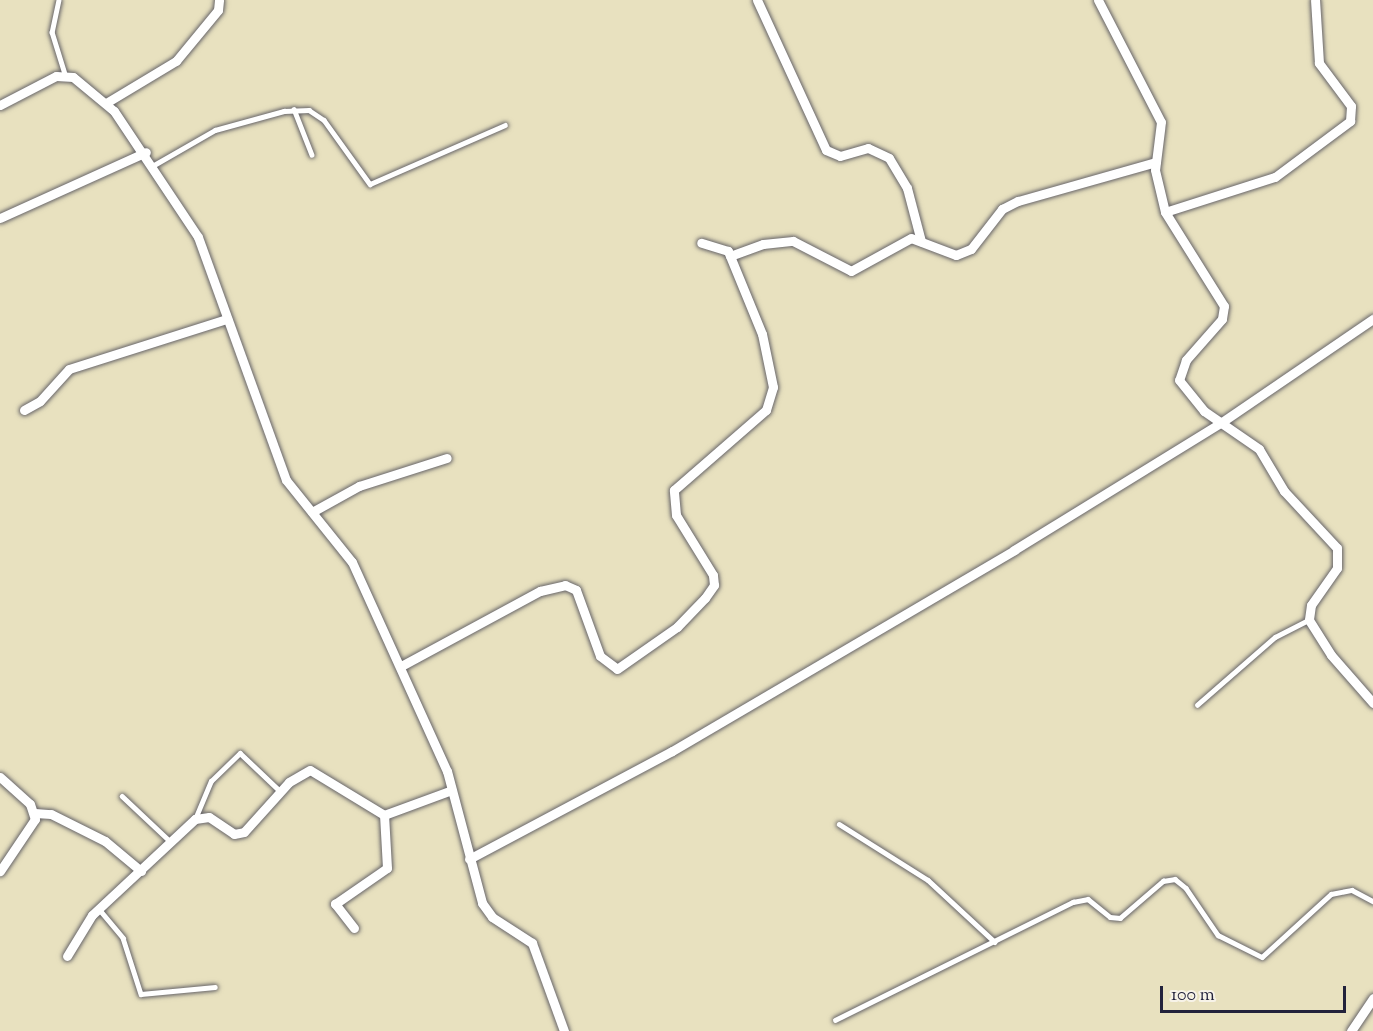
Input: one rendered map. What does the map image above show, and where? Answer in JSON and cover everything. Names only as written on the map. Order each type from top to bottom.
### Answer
[{"type":"street","points":[[106,103],[176,61],[218,10],[219,0]]},
{"type":"street","points":[[757,0],[826,150],[840,156],[868,148],[889,158],[907,188],[921,241]]},
{"type":"street","points":[[1098,0],[1161,122],[1156,162],[1165,212],[1224,306],[1222,319],[1179,374],[1187,393],[1259,449],[1284,491],[1336,548],[1336,568],[1311,605],[1310,620],[1331,655],[1373,703]]},
{"type":"street","points":[[1165,212],[1275,177],[1350,121],[1351,106],[1319,63],[1315,0]]},
{"type":"street","points":[[0,105],[65,74],[106,103],[146,153],[198,237],[286,480],[352,562],[404,665],[452,790],[469,859],[487,910],[525,933],[539,955],[564,1031]]},
{"type":"street","points":[[0,218],[146,153]]},
{"type":"street","points":[[730,256],[763,244],[793,242],[851,271],[897,242],[921,241],[943,255],[956,255],[971,249],[1002,209],[1018,201],[1156,162]]},
{"type":"street","points":[[404,665],[540,591],[565,585],[576,590],[600,656],[617,669],[677,627],[705,598],[714,585],[713,575],[676,515],[674,490],[766,410],[773,387],[762,334],[730,256],[723,246],[701,243]]},
{"type":"street","points":[[469,859],[776,692],[1222,422],[1373,318]]},
{"type":"street","points":[[24,410],[40,401],[69,369],[227,319]]},
{"type":"street","points":[[312,512],[359,486],[447,458]]},
{"type":"street","points":[[67,956],[99,909],[195,819],[209,817],[239,834],[298,774],[317,771],[384,815],[390,851],[387,868],[335,904],[354,928]]},
{"type":"street","points":[[0,777],[35,813],[51,814],[105,841],[141,871]]},
{"type":"street","points":[[384,815],[452,790]]},
{"type":"street","points":[[0,871],[35,813]]},
{"type":"street","points":[[1351,1031],[1373,998]]},
{"type":"lane","points":[[59,0],[52,32],[65,74]]},
{"type":"lane","points":[[294,109],[312,155]]},
{"type":"lane","points":[[154,165],[215,130],[294,109],[320,116],[370,184],[505,125]]},
{"type":"lane","points":[[1197,705],[1275,637],[1310,620]]},
{"type":"lane","points":[[195,819],[211,781],[240,753],[280,791]]},
{"type":"lane","points":[[122,796],[171,842]]},
{"type":"lane","points":[[839,824],[928,880],[995,942]]},
{"type":"lane","points":[[835,1020],[1088,898],[1110,917],[1120,918],[1163,880],[1175,879],[1218,935],[1262,957],[1331,894],[1352,890],[1373,901]]},
{"type":"lane","points":[[99,909],[123,938],[141,994],[215,987]]}]
